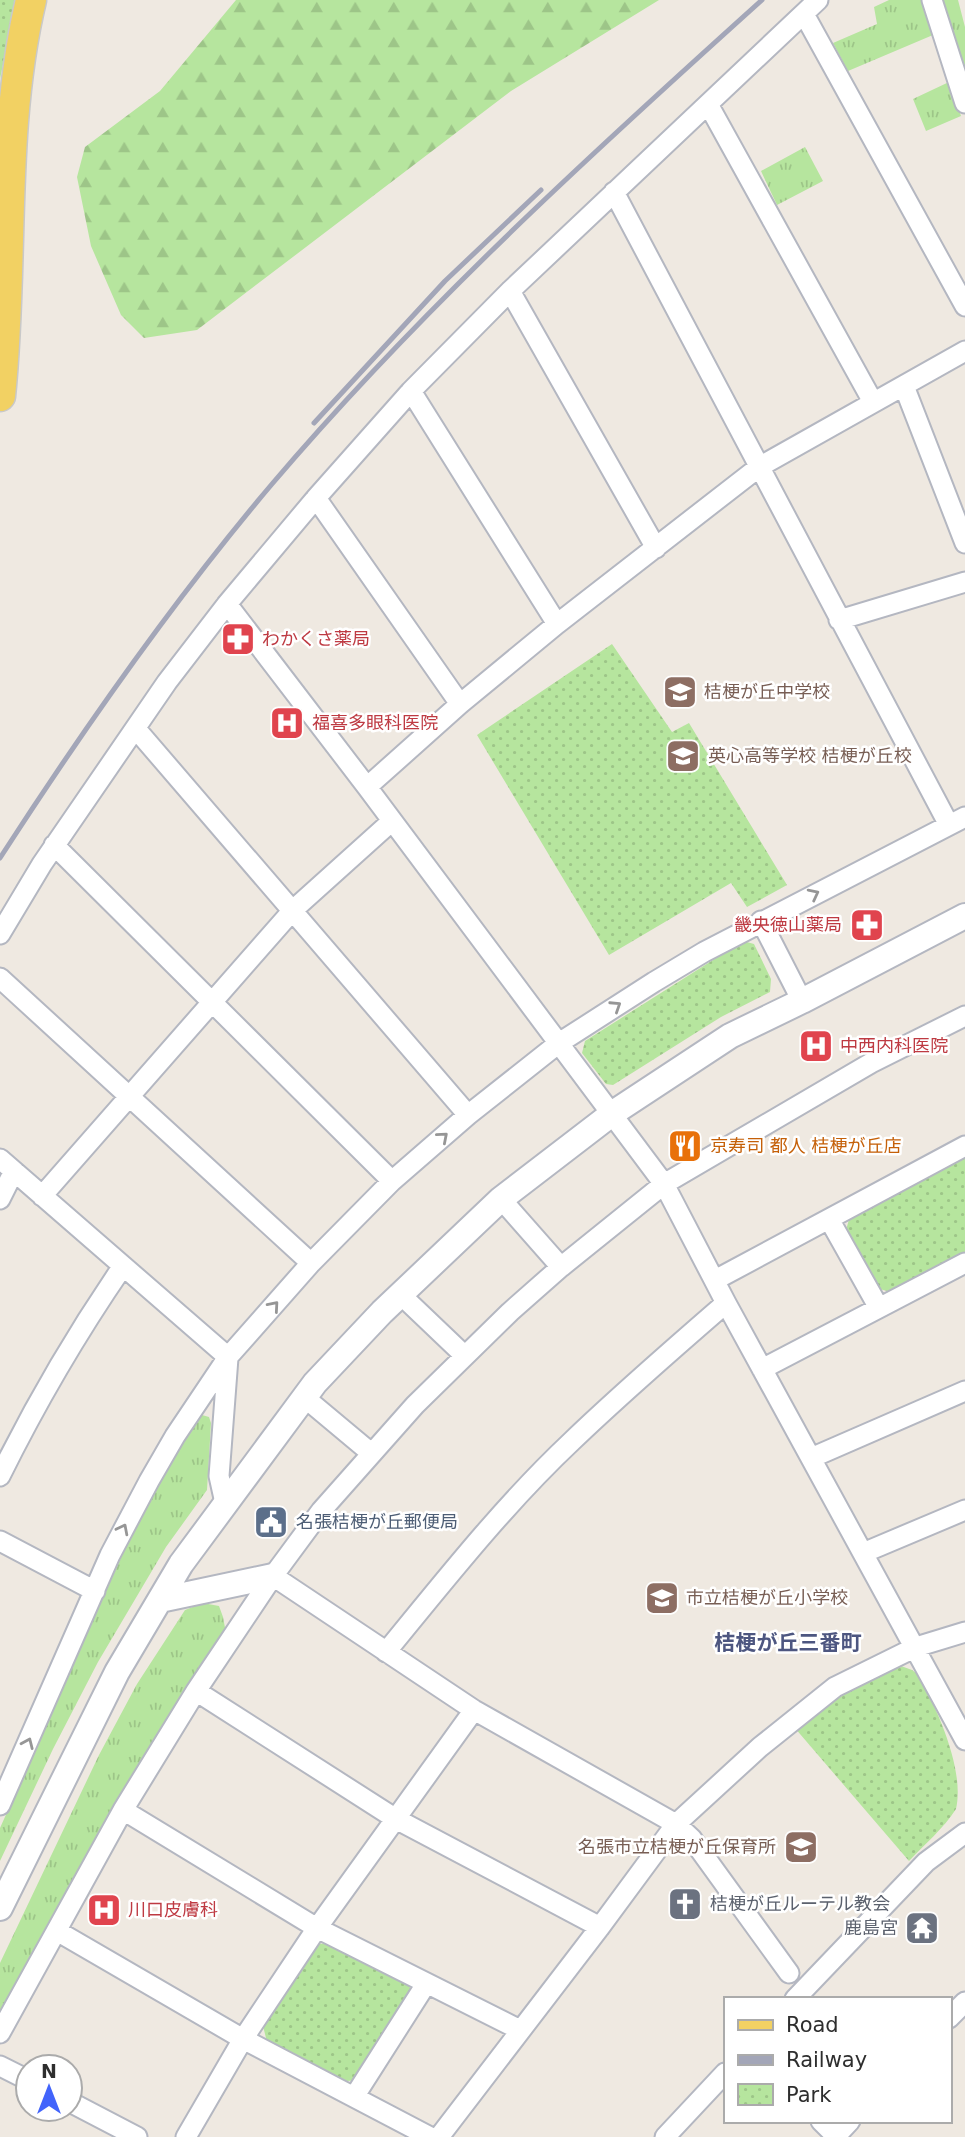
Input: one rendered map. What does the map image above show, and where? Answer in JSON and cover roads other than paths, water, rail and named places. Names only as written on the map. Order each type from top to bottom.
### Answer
[{"type":"main road","points":[[0,396],[3,346],[1,134],[12,62],[30,0]]},
{"type":"street","points":[[932,0],[965,103]]},
{"type":"street","points":[[0,934],[54,845],[167,682],[227,604],[316,498],[411,391],[510,291],[811,7],[965,306]]},
{"type":"street","points":[[708,104],[873,402]]},
{"type":"street","points":[[0,1805],[120,1534],[149,1481],[175,1436],[228,1357],[311,1263],[392,1181],[468,1115],[559,1043],[653,982],[761,921],[957,821],[839,620],[614,192]]},
{"type":"street","points":[[510,291],[656,548]]},
{"type":"street","points":[[367,787],[460,704],[557,624],[758,467],[965,351]]},
{"type":"street","points":[[904,386],[965,542]]},
{"type":"street","points":[[411,391],[557,624]]},
{"type":"street","points":[[316,498],[460,704]]},
{"type":"street","points":[[839,620],[965,582]]},
{"type":"street","points":[[227,604],[664,1184],[726,1303],[965,1740]]},
{"type":"street","points":[[136,729],[468,1115]]},
{"type":"street","points":[[42,1196],[293,910],[392,821]]},
{"type":"street","points":[[54,845],[392,1181]]},
{"type":"street","points":[[0,1908],[117,1672],[181,1564],[315,1383],[400,1294],[501,1199],[613,1113],[730,1036],[965,916]]},
{"type":"street","points":[[761,921],[802,1001]]},
{"type":"street","points":[[0,978],[311,1263]]},
{"type":"street","points":[[0,2033],[123,1810],[197,1691],[273,1576],[321,1511],[371,1453],[465,1356],[561,1267],[664,1184],[871,1063],[965,1016]]},
{"type":"street","points":[[715,1280],[965,1146]]},
{"type":"street","points":[[0,1199],[7,1165],[228,1357]]},
{"type":"street","points":[[501,1199],[561,1267]]},
{"type":"street","points":[[829,1219],[879,1308]]},
{"type":"street","points":[[762,1369],[965,1263]]},
{"type":"street","points":[[0,1476],[26,1423],[87,1317],[123,1266]]},
{"type":"street","points":[[400,1294],[465,1356]]},
{"type":"street","points":[[386,1652],[503,1513],[570,1442],[726,1303]]},
{"type":"street","points":[[225,1503],[219,1476],[228,1357]]},
{"type":"street","points":[[811,1458],[965,1391]]},
{"type":"street","points":[[304,1397],[371,1453]]},
{"type":"street","points":[[863,1553],[965,1510]]},
{"type":"street","points":[[0,1541],[95,1591]]},
{"type":"street","points":[[160,1600],[273,1576],[474,1710],[676,1824],[691,1839],[789,1973]]},
{"type":"street","points":[[439,2137],[676,1824],[760,1746],[835,1688],[916,1647],[965,1632]]},
{"type":"street","points":[[197,1691],[396,1819],[600,1927]]},
{"type":"street","points":[[186,2137],[243,2039],[317,1928],[474,1710]]},
{"type":"street","points":[[123,1810],[317,1928],[520,2031]]},
{"type":"street","points":[[797,1997],[926,1862],[965,1833]]},
{"type":"street","points":[[57,1931],[243,2039],[430,2137]]},
{"type":"street","points":[[354,2097],[426,1984]]},
{"type":"street","points":[[951,2016],[965,2002]]},
{"type":"street","points":[[665,2137],[724,2074]]},
{"type":"street","points":[[84,2109],[137,2137]]},
{"type":"street","points":[[823,2123],[836,2137],[848,2123]]},
{"type":"railway","points":[[0,858],[64,761],[164,620],[235,529],[329,419],[509,234],[762,0]]},
{"type":"railway","points":[[314,423],[445,281],[541,190]]},
{"type":"place","name":"わかくさ薬局","points":[[238,639]]},
{"type":"place","name":"桔梗が丘中学校","points":[[680,692]]},
{"type":"place","name":"福喜多眼科医院","points":[[287,723]]},
{"type":"place","name":"英心高等学校 桔梗が丘校","points":[[683,756]]},
{"type":"place","name":"畿央徳山薬局","points":[[867,925]]},
{"type":"place","name":"中西内科医院","points":[[816,1046]]},
{"type":"place","name":"京寿司 都人 桔梗が丘店","points":[[685,1146]]},
{"type":"place","name":"名張桔梗が丘郵便局","points":[[271,1522]]},
{"type":"place","name":"市立桔梗が丘小学校","points":[[662,1598]]},
{"type":"place","name":"名張市立桔梗が丘保育所","points":[[801,1847]]},
{"type":"place","name":"桔梗が丘ルーテル教会","points":[[685,1904]]},
{"type":"place","name":"川口皮膚科","points":[[104,1910]]},
{"type":"place","name":"鹿島宮","points":[[922,1928]]},
{"type":"district","name":"桔梗が丘三番町","points":[[788,1643]]}]
